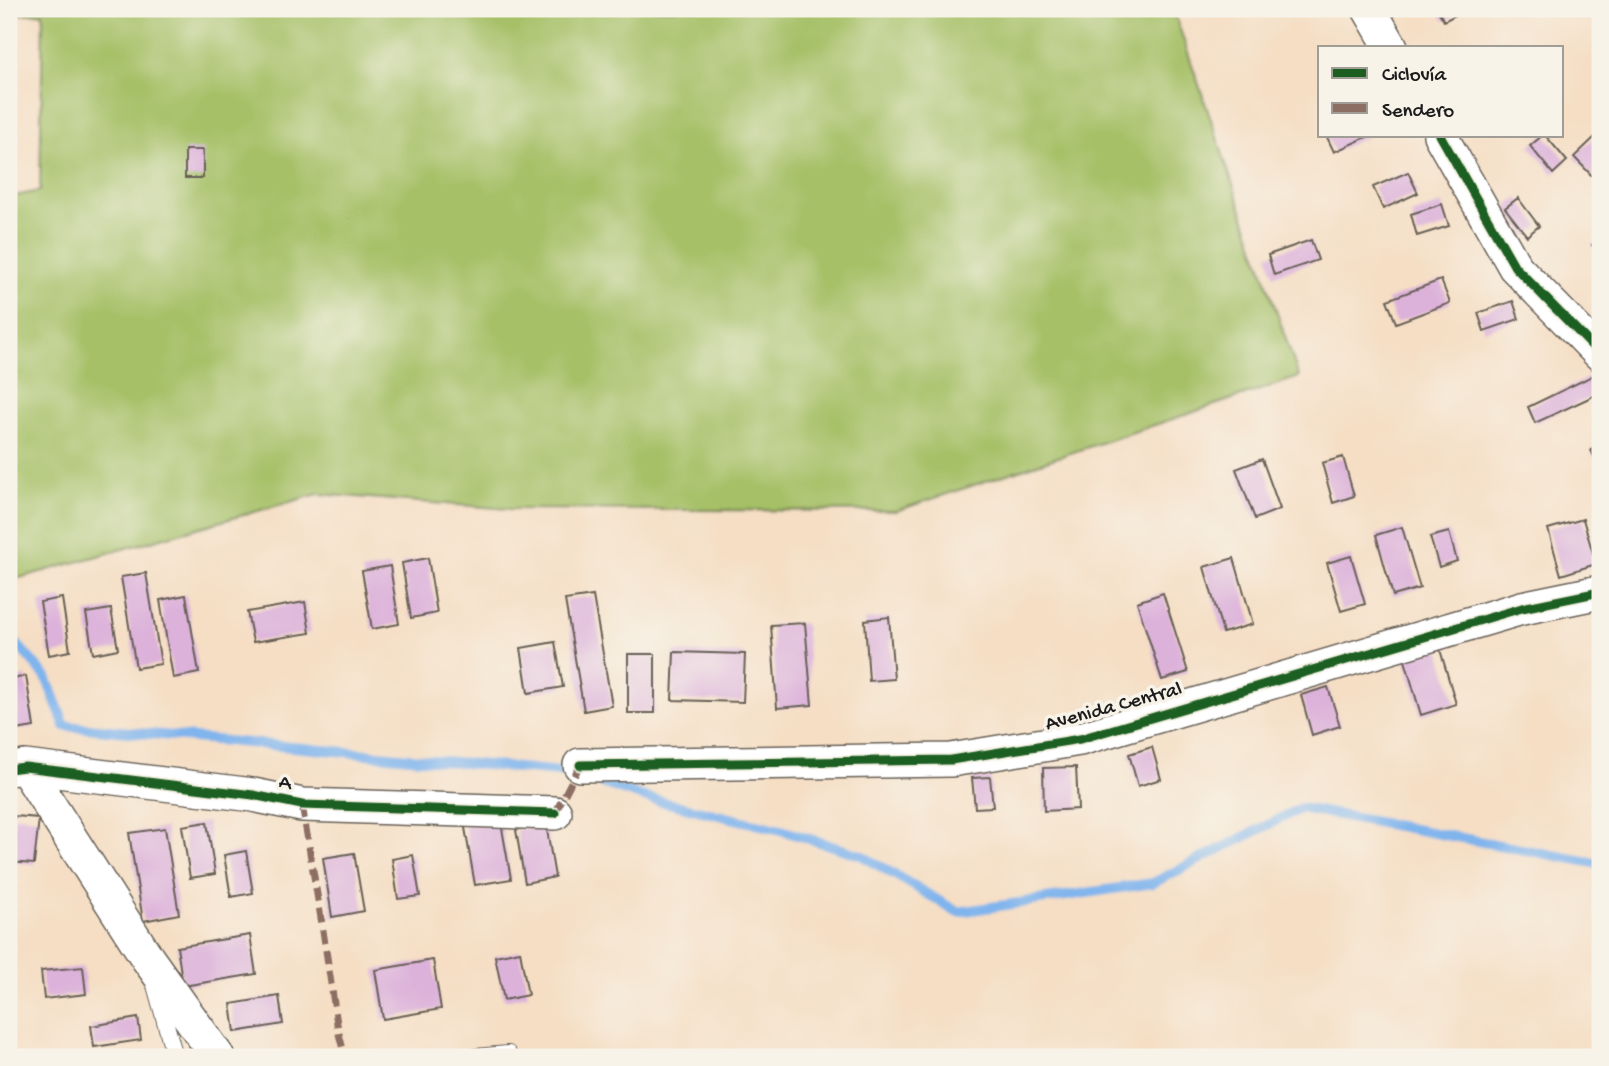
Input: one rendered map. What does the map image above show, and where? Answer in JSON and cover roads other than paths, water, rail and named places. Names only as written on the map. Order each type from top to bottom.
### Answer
[{"type":"street","points":[[1369,9],[1390,46]]},
{"type":"street","points":[[1441,136],[1515,267],[1600,354]]},
{"type":"street","name":"Avenida Central","points":[[580,765],[951,760],[1080,738],[1522,608],[1600,592]]},
{"type":"street","points":[[17,768],[218,1057]]},
{"type":"street","name":"A","points":[[17,768],[253,795],[302,805],[555,813]]},
{"type":"lane","points":[[148,959],[176,1057]]},
{"type":"lane","points":[[475,1057],[508,1054],[509,1057]]},
{"type":"waterway","points":[[9,635],[46,677],[65,726],[571,773],[647,798],[781,830],[861,855],[958,912],[1153,883],[1301,808],[1600,864]]}]
